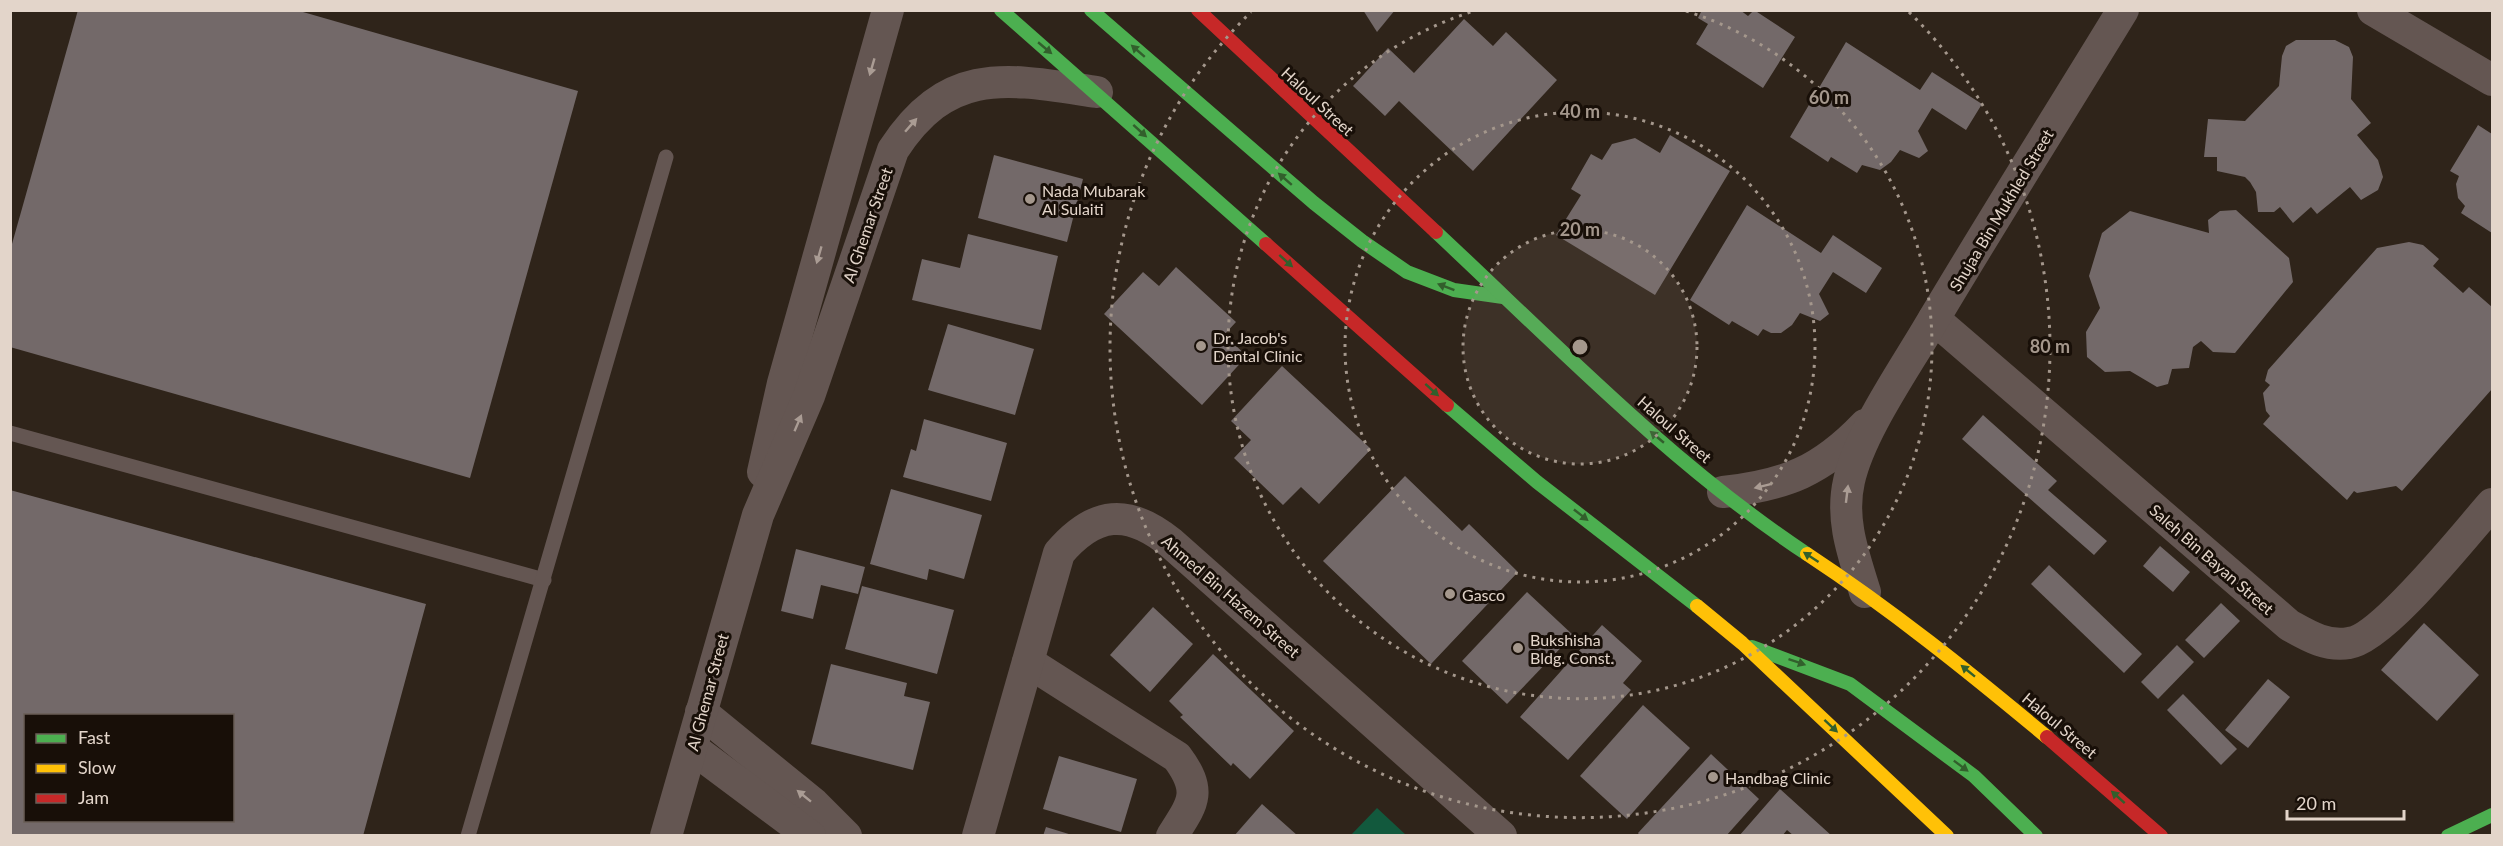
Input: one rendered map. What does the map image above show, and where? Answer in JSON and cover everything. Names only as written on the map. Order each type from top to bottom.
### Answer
[{"type":"main road","points":[[1001,10],[1097,92],[1510,460],[1707,613],[1742,643],[1947,836]]},
{"type":"main road","points":[[1091,10],[1314,203],[1407,272],[1454,290],[1503,297]]},
{"type":"main road","name":"Haloul Street","points":[[1198,10],[1647,429],[1771,530],[1865,592],[1932,642],[2019,713],[2162,836]]},
{"type":"main road","points":[[1742,643],[1850,684],[1974,776],[2036,836]]},
{"type":"main road","points":[[2448,836],[2493,815]]},
{"type":"street","name":"Al Ghemar Street","points":[[758,515],[764,458],[774,416],[888,10]]},
{"type":"street","name":"Shujaa Bin Mukhled Street","points":[[1865,592],[1851,546],[1846,502],[1849,481],[1856,460],[1880,410],[2122,10]]},
{"type":"street","points":[[2373,10],[2493,80]]},
{"type":"street","name":"Al Ghemar Street","points":[[666,836],[758,515],[809,396],[893,150],[908,127],[928,108],[951,93],[977,84],[1005,80],[1097,92]]},
{"type":"street","name":"Saleh Bin Bayan Street","points":[[1934,319],[2289,625],[2317,641],[2350,643],[2376,630],[2493,504]]},
{"type":"street","name":"Shujaa Bin Mukhled Street","points":[[1723,492],[1785,481],[1813,468],[1840,452],[1880,410]]},
{"type":"street","name":"Ahmed Bin Hazem Street","points":[[978,836],[1059,553],[1076,533],[1099,521],[1125,519],[1150,526],[1501,836]]},
{"type":"street","points":[[1029,662],[1177,757],[1191,775],[1193,803],[1172,836]]},
{"type":"street","points":[[701,711],[814,804],[846,836]]},
{"type":"street","points":[[692,748],[810,836]]},
{"type":"lane","points":[[468,836],[666,157]]},
{"type":"lane","points":[[10,433],[544,580]]},
{"type":"green space","points":[[1377,808],[1406,835],[1351,835]]},
{"type":"building","points":[[78,10],[296,10],[578,91],[470,478],[10,347],[10,251]]},
{"type":"building","points":[[1363,10],[1395,10],[1377,32]]},
{"type":"building","points":[[1702,10],[1740,10],[1748,16],[1754,10],[1795,37],[1763,88],[1696,44],[1708,24],[1698,18]]},
{"type":"building","points":[[1464,19],[1493,46],[1506,32],[1557,80],[1473,171],[1399,101],[1385,116],[1353,86],[1388,48],[1414,73]]},
{"type":"building","points":[[2296,40],[2335,40],[2349,47],[2353,57],[2351,99],[2371,123],[2357,135],[2378,160],[2383,177],[2378,190],[2361,200],[2350,187],[2317,214],[2311,207],[2293,223],[2280,207],[2274,212],[2258,212],[2256,192],[2250,182],[2245,177],[2217,171],[2217,157],[2204,157],[2208,119],[2245,121],[2279,86],[2282,56],[2286,46]]},
{"type":"building","points":[[1846,42],[1920,90],[1932,72],[1982,104],[1966,130],[1932,108],[1918,131],[1928,151],[1919,158],[1900,150],[1891,162],[1880,170],[1862,165],[1857,173],[1831,157],[1828,162],[1790,137]]},
{"type":"building","points":[[2478,125],[2492,134],[2492,233],[2461,213],[2465,206],[2458,198],[2456,184],[2459,176],[2450,171]]},
{"type":"building","points":[[1670,135],[1730,171],[1655,295],[1556,235],[1581,195],[1571,189],[1591,154],[1602,160],[1612,144],[1635,138],[1660,153]]},
{"type":"building","name":"Nada Mubarak Al Sulaiti","points":[[994,155],[1083,179],[1067,242],[978,218]]},
{"type":"building","points":[[1747,205],[1821,253],[1833,235],[1882,268],[1866,293],[1833,272],[1819,294],[1829,314],[1820,321],[1800,313],[1792,325],[1781,333],[1771,333],[1763,329],[1758,336],[1732,321],[1729,325],[1690,300]]},
{"type":"building","points":[[2236,210],[2289,258],[2293,282],[2235,353],[2213,352],[2201,341],[2193,347],[2189,368],[2172,369],[2168,384],[2157,387],[2130,371],[2105,372],[2087,357],[2086,332],[2100,308],[2089,276],[2102,233],[2130,211],[2209,233],[2208,220],[2220,211]]},
{"type":"building","points":[[968,234],[1058,256],[1041,330],[912,300],[922,259],[960,268]]},
{"type":"building","points":[[2409,242],[2423,245],[2439,259],[2433,266],[2463,293],[2469,287],[2492,307],[2492,389],[2402,491],[2396,486],[2357,493],[2354,491],[2347,500],[2263,424],[2270,416],[2266,411],[2263,393],[2270,385],[2265,381],[2268,370],[2377,248]]},
{"type":"building","points":[[1176,267],[1236,322],[1224,335],[1247,356],[1202,405],[1104,314],[1143,272],[1159,286]]},
{"type":"building","points":[[948,324],[1034,349],[1015,415],[928,390]]},
{"type":"building","points":[[1282,366],[1371,449],[1319,504],[1301,487],[1283,505],[1234,458],[1251,440],[1231,421]]},
{"type":"building","points":[[1983,415],[2057,481],[2048,490],[2107,541],[2094,555],[1962,439]]},
{"type":"building","points":[[924,419],[1007,443],[991,501],[903,477],[911,449],[916,451]]},
{"type":"building","points":[[1405,476],[1462,531],[1469,524],[1518,572],[1431,664],[1323,561]]},
{"type":"building","points":[[891,489],[982,515],[964,579],[929,569],[927,580],[870,564]]},
{"type":"building","points":[[10,490],[426,604],[363,836],[10,836]]},
{"type":"building","points":[[2160,546],[2190,572],[2173,592],[2143,566]]},
{"type":"building","points":[[796,549],[865,567],[858,594],[821,585],[813,619],[781,611]]},
{"type":"building","points":[[2049,565],[2142,654],[2124,673],[2031,584]]},
{"type":"building","points":[[862,586],[954,610],[937,674],[845,649]]},
{"type":"building","name":"Bukshisha Bldg. Const.","points":[[1527,592],[1573,635],[1507,704],[1462,661]]},
{"type":"building","points":[[2221,603],[2240,621],[2204,658],[2185,640]]},
{"type":"building","points":[[1153,607],[1193,644],[1150,692],[1110,655]]},
{"type":"building","points":[[2424,623],[2479,675],[2437,721],[2381,670]]},
{"type":"building","points":[[1602,625],[1642,661],[1623,683],[1631,690],[1568,760],[1520,717]]},
{"type":"building","points":[[2177,645],[2194,662],[2158,699],[2141,682]]},
{"type":"building","points":[[1213,654],[1294,731],[1250,779],[1233,763],[1231,766],[1180,717],[1183,715],[1169,701]]},
{"type":"building","points":[[831,664],[907,683],[904,696],[930,702],[913,770],[811,744]]},
{"type":"building","points":[[2268,679],[2290,697],[2248,748],[2225,730]]},
{"type":"building","points":[[2183,694],[2237,749],[2221,765],[2167,710]]},
{"type":"building","points":[[1643,705],[1690,748],[1627,819],[1580,776]]},
{"type":"building","name":"Handbag Clinic","points":[[1711,754],[1759,799],[1726,836],[1640,836],[1638,833]]},
{"type":"building","points":[[1059,756],[1137,779],[1121,832],[1043,809]]},
{"type":"building","points":[[1780,789],[1832,836],[1794,836],[1787,830],[1782,836],[1739,836]]},
{"type":"building","points":[[1262,804],[1298,836],[1234,836]]},
{"type":"building","points":[[1046,827],[1072,835],[1072,836],[1043,836]]},
{"type":"traffic: fast","points":[[1001,10],[1266,244]]},
{"type":"traffic: fast","points":[[1091,10],[1314,203],[1362,241],[1407,272],[1454,290],[1503,297]]},
{"type":"traffic: fast","points":[[1436,232],[1661,442],[1757,519],[1807,554]]},
{"type":"traffic: fast","points":[[1447,405],[1537,482],[1697,606]]},
{"type":"traffic: fast","points":[[1752,647],[1850,684],[1974,776],[2036,836]]},
{"type":"traffic: fast","points":[[2448,836],[2492,815]]},
{"type":"traffic: slow","points":[[1807,554],[1930,642],[2047,737]]},
{"type":"traffic: slow","points":[[1697,606],[1742,643],[1947,836]]},
{"type":"traffic: jam","points":[[1198,10],[1436,232]]},
{"type":"traffic: jam","points":[[1266,244],[1447,405]]},
{"type":"traffic: jam","points":[[2047,737],[2161,836]]},
{"type":"place","name":"Nada Mubarak Al Sulaiti","points":[[1030,199]]},
{"type":"place","name":"Dr. Jacob's Dental Clinic","points":[[1201,346]]},
{"type":"place","name":"Gasco","points":[[1450,594]]},
{"type":"place","name":"Bukshisha Bldg. Const.","points":[[1518,648]]},
{"type":"place","name":"Handbag Clinic","points":[[1713,777]]}]
